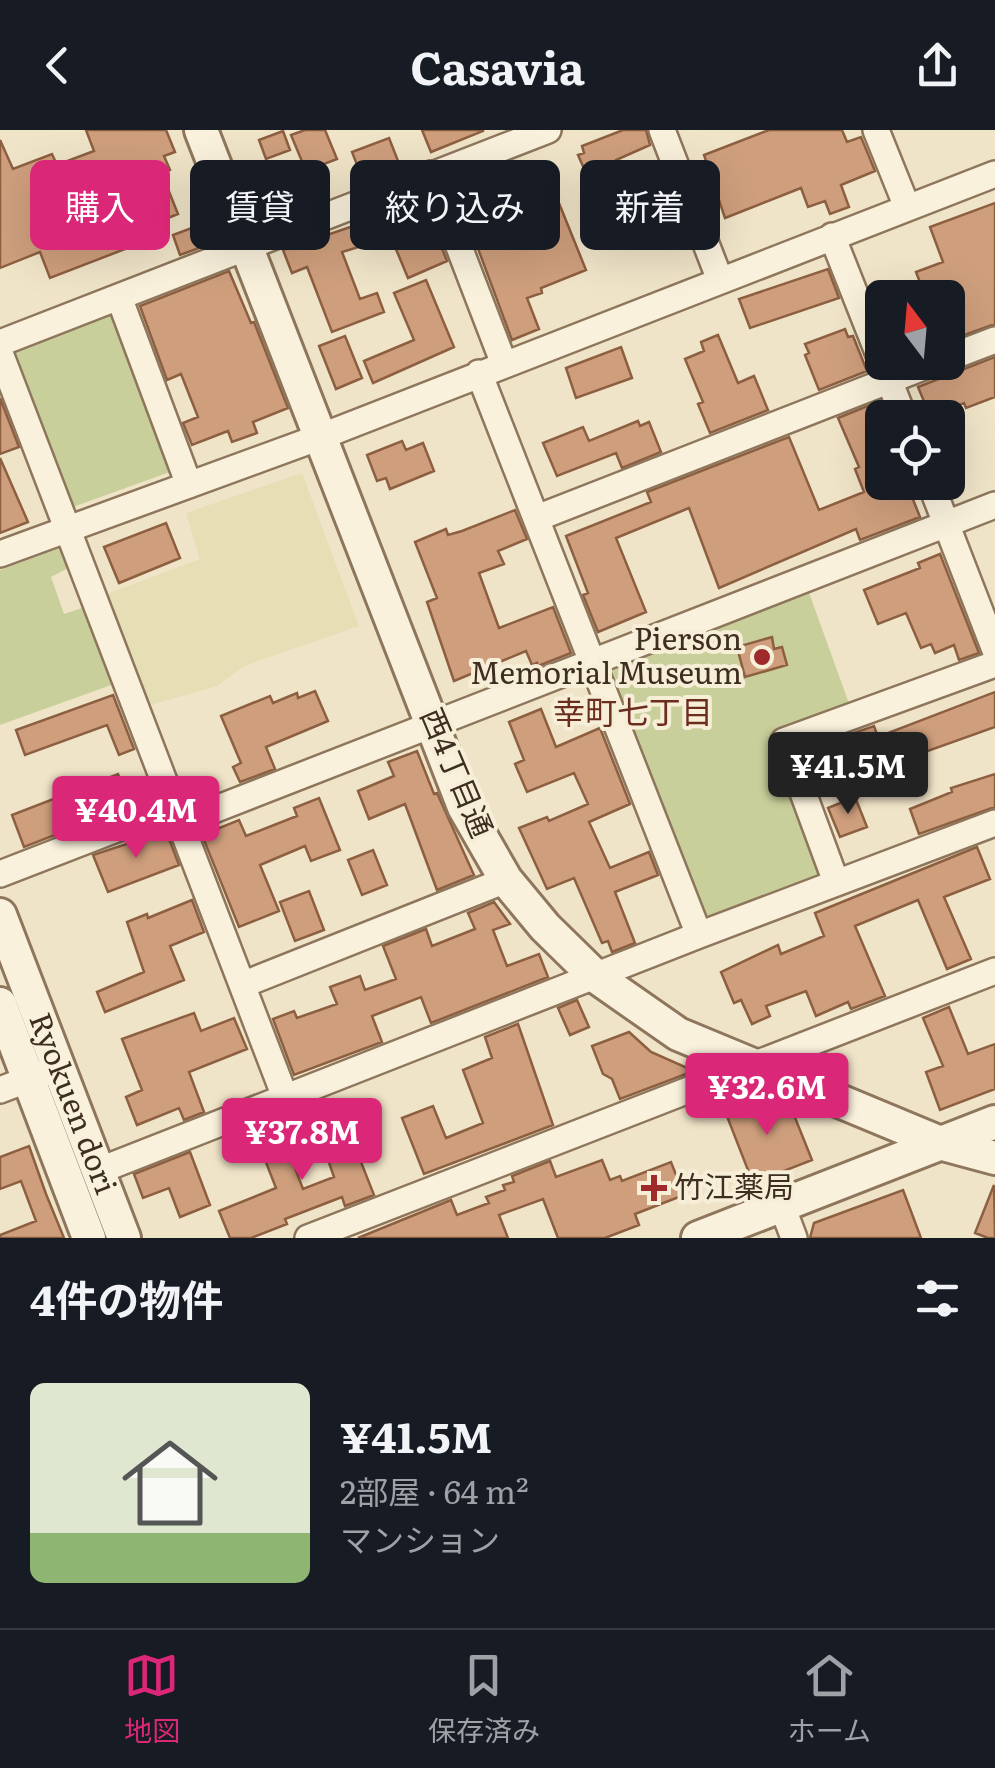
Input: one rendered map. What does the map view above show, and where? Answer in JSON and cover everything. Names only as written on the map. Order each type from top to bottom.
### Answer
[{"type":"street","name":"西4丁目通","points":[[201,130],[213,160]]},
{"type":"street","points":[[468,160],[548,130]]},
{"type":"street","points":[[662,130],[720,280]]},
{"type":"street","points":[[876,130],[907,207]]},
{"type":"street","points":[[0,554],[320,437],[995,174]]},
{"type":"street","points":[[832,236],[865,319]]},
{"type":"street","points":[[0,343],[240,250]]},
{"type":"street","name":"西4丁目通","points":[[249,250],[464,807],[506,880],[545,928],[595,976],[678,1034],[943,1144],[995,1158]]},
{"type":"street","points":[[460,250],[504,364]]},
{"type":"street","points":[[119,297],[189,484]]},
{"type":"street","points":[[965,351],[995,340]]},
{"type":"street","points":[[0,353],[285,1097]]},
{"type":"street","points":[[479,373],[699,935]]},
{"type":"street","points":[[537,518],[889,380],[897,400]]},
{"type":"street","points":[[937,500],[995,650]]},
{"type":"street","points":[[0,874],[435,725],[995,505]]},
{"type":"street","points":[[836,882],[784,741],[995,664]]},
{"type":"street","points":[[98,1171],[995,822]]},
{"type":"street","points":[[242,985],[506,880]]},
{"type":"street","name":"Ryokuen dori","points":[[0,915],[29,1079],[98,1171],[124,1238]]},
{"type":"street","points":[[308,1238],[995,971]]},
{"type":"street","name":"Ryokuen dori","points":[[0,1004],[89,1238]]},
{"type":"street","points":[[698,1238],[995,1122]]},
{"type":"street","points":[[782,1206],[794,1238]]},
{"type":"shaded area","points":[[302,473],[359,626],[244,666],[217,686],[147,706],[104,595],[200,559],[186,513]]},
{"type":"green space","points":[[110,308],[170,472],[73,507],[9,347]]},
{"type":"green space","points":[[60,548],[68,568],[51,577],[64,614],[85,607],[114,684],[0,725],[0,570]]},
{"type":"green space","points":[[808,590],[851,709],[771,739],[822,876],[703,921],[605,669]]},
{"type":"building","points":[[86,130],[166,130],[175,152],[164,156],[166,160],[70,160],[94,151]]},
{"type":"building","points":[[325,130],[337,159],[301,160],[291,135]]},
{"type":"building","points":[[422,130],[483,130],[483,131],[431,152]]},
{"type":"building","points":[[623,130],[646,130],[650,145],[616,160],[580,160],[582,146]]},
{"type":"building","points":[[769,130],[842,130],[847,142],[861,137],[875,171],[841,185],[849,207],[830,214],[825,201],[808,207],[801,188],[725,218],[720,203],[720,160],[706,160],[704,155]]},
{"type":"building","points":[[283,131],[290,150],[266,159],[259,140]]},
{"type":"building","points":[[389,138],[398,160],[355,160],[352,152]]},
{"type":"building","points":[[0,140],[13,169],[30,162],[30,250],[122,250],[50,278],[40,252],[0,268]]},
{"type":"building","points":[[170,194],[178,214],[170,217]]},
{"type":"building","points":[[995,203],[995,324],[965,335],[965,280],[919,280],[916,272],[943,262],[930,227]]},
{"type":"building","points":[[560,206],[586,270],[541,288],[542,293],[527,298],[539,329],[512,340],[479,250],[560,250]]},
{"type":"building","points":[[350,227],[350,250],[342,252],[360,299],[377,293],[384,312],[332,332],[307,267],[292,273],[283,250],[330,250],[330,234]]},
{"type":"building","points":[[190,229],[190,250],[194,250],[180,255],[173,235]]},
{"type":"building","points":[[396,250],[443,250],[447,261],[408,278]]},
{"type":"building","points":[[828,269],[839,298],[750,328],[739,299]]},
{"type":"building","points":[[229,271],[288,408],[253,422],[257,433],[232,442],[228,431],[192,445],[183,423],[198,417],[181,374],[167,380],[140,306]]},
{"type":"building","points":[[426,280],[454,347],[373,383],[364,361],[414,340],[394,293]]},
{"type":"building","points":[[845,329],[848,337],[853,336],[865,372],[819,390],[805,355],[809,353],[805,344]]},
{"type":"building","points":[[718,335],[738,383],[754,376],[768,410],[710,433],[698,404],[703,402],[685,359],[704,351],[701,342]]},
{"type":"building","points":[[345,336],[362,378],[336,389],[319,346]]},
{"type":"building","points":[[621,347],[632,378],[576,398],[566,368]]},
{"type":"building","points":[[995,357],[995,397],[966,408],[965,400],[923,400],[918,387],[936,380],[965,380],[965,369]]},
{"type":"building","points":[[0,398],[19,447],[0,454]]},
{"type":"building","points":[[865,407],[865,500],[913,500],[920,517],[860,540],[856,529],[719,588],[689,508],[616,538],[646,612],[598,632],[566,536],[651,502],[647,492],[789,437],[819,510],[864,492],[855,469],[859,467],[838,418]]},
{"type":"building","points":[[638,421],[640,426],[649,422],[661,452],[622,468],[616,453],[557,476],[543,443],[583,427],[589,441]]},
{"type":"building","points":[[402,441],[406,450],[423,443],[434,471],[390,489],[386,478],[377,481],[367,455]]},
{"type":"building","points":[[0,458],[28,522],[0,533]]},
{"type":"building","points":[[515,510],[527,539],[498,551],[504,564],[479,573],[499,628],[553,607],[571,653],[538,666],[532,665],[526,651],[454,681],[427,602],[437,598],[415,542],[446,529],[448,535],[462,531]]},
{"type":"building","points":[[166,523],[180,558],[119,583],[104,547]]},
{"type":"building","points":[[940,554],[979,653],[959,660],[954,645],[935,653],[931,644],[921,648],[906,613],[878,624],[864,590],[920,568],[918,563]]},
{"type":"building","points":[[772,637],[774,649],[782,647],[787,665],[745,677],[737,647]]},
{"type":"building","points":[[315,691],[328,721],[266,747],[275,769],[240,782],[233,767],[241,763],[221,716],[270,696],[273,703],[297,693],[298,698]]},
{"type":"building","points":[[995,692],[995,727],[894,763],[900,778],[860,795],[839,738],[874,726],[878,737]]},
{"type":"building","points":[[113,695],[134,749],[119,755],[107,725],[25,755],[16,730]]},
{"type":"building","points":[[541,709],[556,747],[600,728],[630,804],[589,822],[610,868],[649,852],[658,875],[615,892],[635,943],[612,952],[608,941],[602,943],[574,878],[547,889],[519,828],[547,817],[549,821],[588,804],[574,773],[527,792],[515,764],[524,760],[509,722]]},
{"type":"building","points":[[417,751],[474,875],[437,890],[405,804],[369,819],[358,791],[394,776],[388,762]]},
{"type":"building","points":[[118,774],[130,806],[24,847],[12,815]]},
{"type":"building","points":[[995,774],[995,807],[919,834],[910,809],[952,792],[951,788]]},
{"type":"building","points":[[855,797],[867,827],[840,837],[828,808]]},
{"type":"building","points":[[319,798],[340,850],[311,861],[305,846],[260,865],[279,911],[239,927],[202,835],[239,820],[246,836],[297,816],[294,808]]},
{"type":"building","points":[[166,831],[179,865],[108,892],[93,855]]},
{"type":"building","points":[[977,847],[990,879],[944,897],[971,959],[947,969],[918,900],[855,926],[885,996],[851,1009],[848,1002],[816,1016],[806,991],[766,1006],[770,1016],[752,1024],[741,1000],[734,1003],[721,972],[778,945],[781,954],[824,936],[815,913]]},
{"type":"building","points":[[373,850],[387,885],[362,895],[348,860]]},
{"type":"building","points":[[309,891],[324,930],[295,941],[280,902]]},
{"type":"building","points":[[192,900],[204,932],[170,946],[184,980],[105,1012],[97,992],[144,972],[127,922]]},
{"type":"building","points":[[494,902],[510,924],[493,930],[507,966],[539,954],[548,977],[431,1023],[421,997],[372,1016],[382,1042],[294,1075],[273,1019],[294,1011],[297,1018],[337,1004],[330,987],[360,976],[365,990],[396,979],[383,946],[426,929],[432,946],[475,929],[468,913]]},
{"type":"building","points":[[577,1000],[589,1027],[570,1035],[558,1008]]},
{"type":"building","points":[[949,1007],[968,1054],[995,1044],[995,1089],[940,1110],[926,1072],[943,1066],[923,1018]]},
{"type":"building","points":[[194,1013],[201,1031],[234,1018],[247,1049],[189,1072],[204,1112],[184,1120],[179,1108],[137,1125],[126,1097],[142,1090],[122,1039]]},
{"type":"building","points":[[518,1024],[553,1125],[424,1174],[402,1118],[433,1106],[446,1138],[483,1123],[463,1070],[492,1058],[485,1037]]},
{"type":"building","points":[[629,1032],[651,1052],[694,1071],[620,1099],[612,1079],[603,1074],[592,1046]]},
{"type":"building","points":[[744,1098],[794,1115],[812,1160],[753,1183],[723,1106]]},
{"type":"building","points":[[339,1106],[374,1195],[345,1206],[342,1197],[285,1219],[287,1224],[251,1238],[230,1238],[219,1211],[276,1188],[260,1147],[277,1141],[284,1157],[290,1155],[303,1189],[334,1177],[313,1116]]},
{"type":"building","points":[[29,1146],[64,1238],[0,1238],[36,1221],[21,1181],[0,1189],[0,1157]]},
{"type":"building","points":[[190,1152],[210,1205],[180,1217],[169,1188],[143,1198],[134,1174]]},
{"type":"building","points":[[602,1160],[610,1180],[620,1176],[622,1181],[671,1162],[684,1195],[635,1214],[639,1225],[605,1238],[558,1238],[543,1199],[499,1215],[508,1238],[358,1238],[451,1200],[457,1215],[489,1203],[486,1197],[505,1190],[503,1185],[514,1182],[512,1176],[550,1161],[556,1177]]},
{"type":"building","points":[[994,1185],[995,1238],[988,1238],[975,1233]]},
{"type":"building","points":[[903,1190],[921,1238],[810,1238],[814,1223]]},
{"type":"place","name":"Pierson Memorial Museum","points":[[762,657]]},
{"type":"place","name":"竹江薬局","points":[[654,1188]]},
{"type":"district","name":"幸町七丁目","points":[[633,713]]}]
